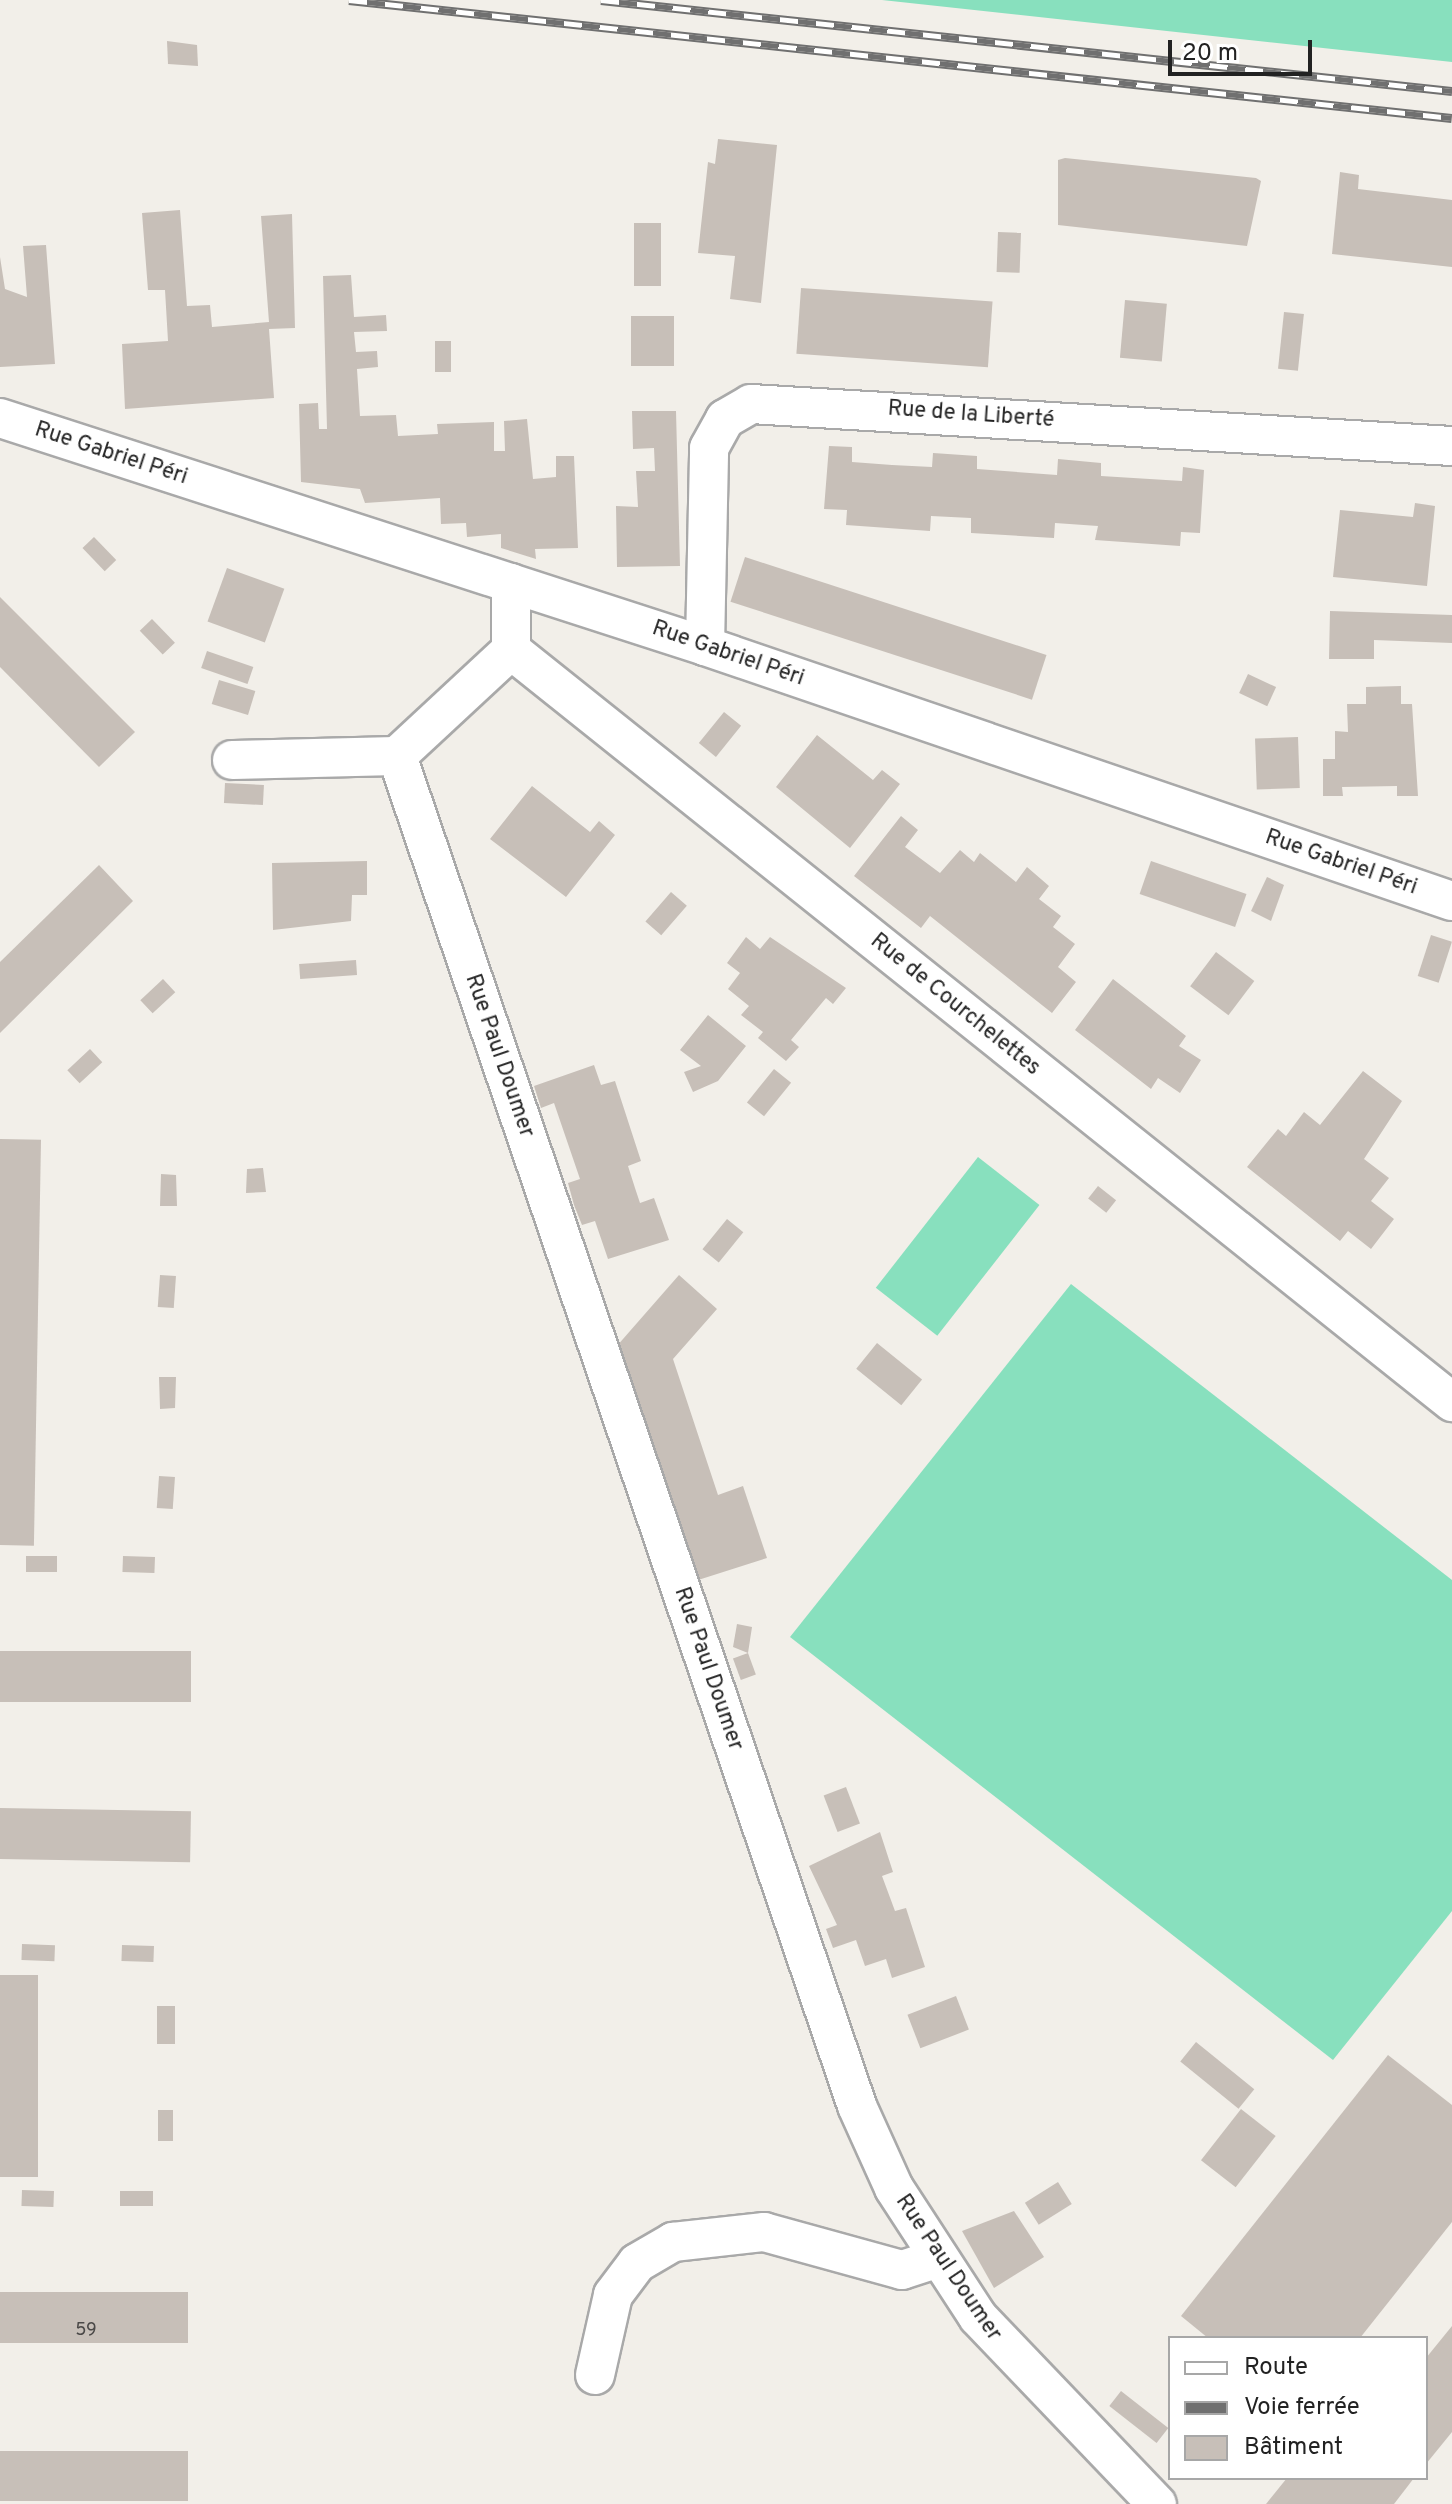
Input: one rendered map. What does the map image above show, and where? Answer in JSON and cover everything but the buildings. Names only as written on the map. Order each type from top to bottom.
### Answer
[{"type":"street","name":"Rue de la Liberté","points":[[705,646],[709,448],[725,419],[751,404],[1452,446]]},
{"type":"street","name":"Rue Gabriel Péri","points":[[0,418],[705,646],[1452,901]]},
{"type":"street","points":[[232,760],[397,756],[511,650],[511,583]]},
{"type":"street","name":"Rue de Courchelettes","points":[[511,650],[1452,1402]]},
{"type":"street","name":"Rue Paul Doumer","points":[[397,756],[857,2106],[894,2188],[938,2258],[1002,2348],[1157,2504]]},
{"type":"street","points":[[595,2375],[613,2295],[637,2263],[673,2242],[764,2232],[902,2270],[938,2258]]},
{"type":"green space","points":[[882,0],[1452,0],[1452,62]]},
{"type":"green space","points":[[978,1157],[1039,1205],[937,1336],[876,1288]]},
{"type":"green space","points":[[1071,1284],[1452,1580],[1452,1911],[1333,2060],[790,1637]]},
{"type":"railway","points":[[349,0],[1452,118]]},
{"type":"railway","points":[[601,0],[1452,91]]}]
